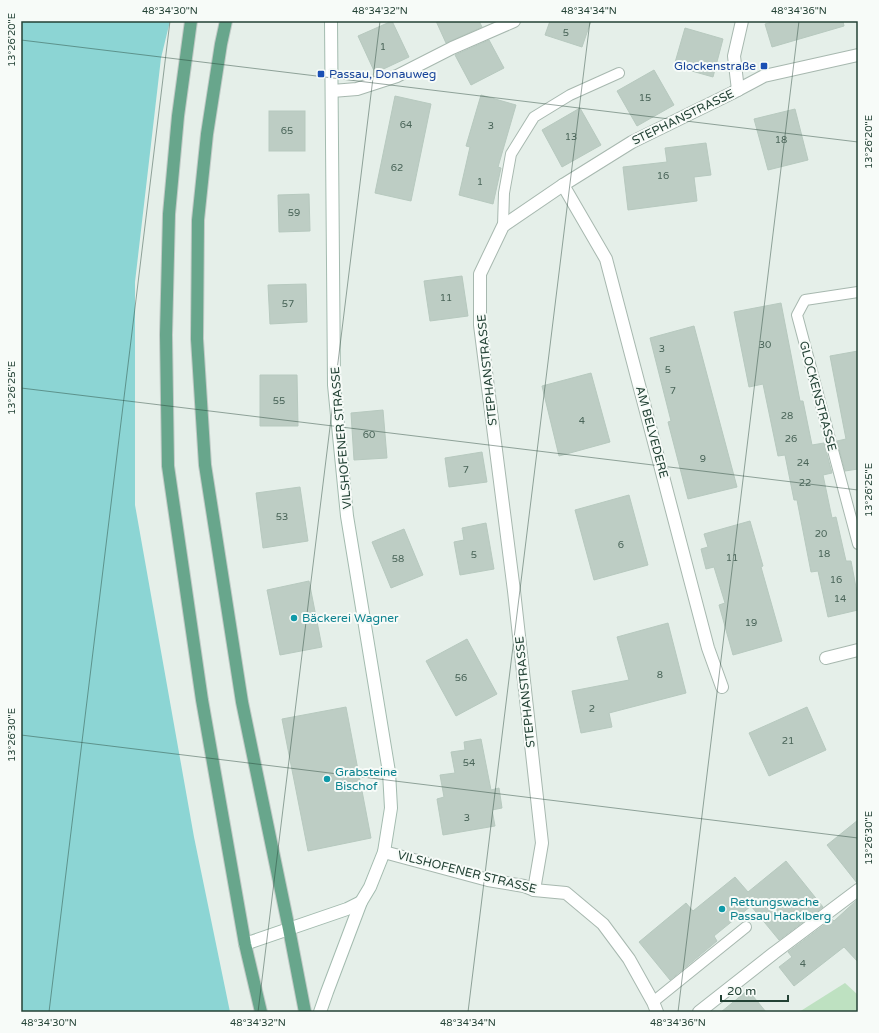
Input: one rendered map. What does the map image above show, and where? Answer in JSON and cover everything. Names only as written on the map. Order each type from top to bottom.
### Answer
[{"type":"main road","points":[[191,21],[178,116],[169,214],[166,335],[168,466],[202,700],[245,944],[262,1012]]},
{"type":"main road","points":[[226,21],[207,134],[198,220],[197,339],[205,465],[242,702],[305,1012]]},
{"type":"street","name":"VILSHOFENER STRASSE","points":[[320,1012],[361,902],[370,887],[384,852],[391,808],[389,772],[347,516],[334,385],[331,21]]},
{"type":"street","points":[[332,91],[357,90],[397,76],[452,48],[514,21]]},
{"type":"street","points":[[738,90],[734,56],[742,21]]},
{"type":"street","name":"STEPHANSTRASSE","points":[[534,890],[542,843],[514,591],[480,325],[480,274],[503,226],[563,185],[632,142],[764,76],[858,55]]},
{"type":"street","name":"AM BELVEDERE","points":[[563,185],[606,259],[708,648],[722,687]]},
{"type":"street","points":[[826,658],[858,650]]},
{"type":"street","name":"VILSHOFENER STRASSE","points":[[384,852],[488,880],[524,886],[534,890],[566,893],[603,924],[630,959],[655,1007]]},
{"type":"street","points":[[699,1012],[858,890]]},
{"type":"street","points":[[245,944],[347,909],[361,902]]},
{"type":"lane","points":[[503,226],[504,193],[511,154],[534,117],[570,95],[619,73]]},
{"type":"lane","name":"GLOCKENSTRASSE","points":[[858,292],[805,300],[797,315],[858,544]]},
{"type":"lane","points":[[655,1007],[746,927]]},
{"type":"green space","points":[[845,983],[858,995],[858,1012],[799,1012]]},
{"type":"water","points":[[21,21],[170,21],[161,58],[135,282],[135,505],[194,837],[230,1012],[21,1012]]},
{"type":"building","points":[[392,21],[409,57],[375,73],[358,36]]},
{"type":"building","points":[[436,21],[479,21],[482,27],[446,43]]},
{"type":"building","points":[[550,21],[591,21],[582,47],[545,35]]},
{"type":"building","points":[[776,21],[843,21],[844,26],[772,47],[765,24]]},
{"type":"building","points":[[685,28],[723,39],[713,77],[674,66]]},
{"type":"building","points":[[489,40],[504,68],[471,85],[455,55]]},
{"type":"building","points":[[654,70],[674,105],[637,126],[617,91]]},
{"type":"building","points":[[481,95],[516,105],[498,167],[501,168],[493,204],[459,195],[470,147],[466,146]]},
{"type":"building","points":[[395,96],[431,104],[411,201],[375,193]]},
{"type":"building","points":[[580,108],[601,145],[562,167],[542,130]]},
{"type":"building","points":[[795,109],[808,160],[768,170],[754,119]]},
{"type":"building","points":[[269,111],[305,111],[305,151],[269,151]]},
{"type":"building","points":[[706,143],[711,175],[694,177],[697,201],[628,210],[623,167],[667,162],[665,148]]},
{"type":"building","points":[[309,194],[310,231],[279,232],[278,195]]},
{"type":"building","points":[[462,276],[468,316],[430,321],[424,281]]},
{"type":"building","points":[[306,284],[307,322],[270,324],[268,285]]},
{"type":"building","points":[[781,303],[800,401],[803,401],[812,445],[824,443],[832,473],[823,475],[832,518],[836,517],[846,561],[851,561],[858,598],[858,610],[828,617],[818,571],[811,572],[797,500],[794,500],[785,455],[778,456],[763,384],[749,387],[734,312]]},
{"type":"building","points":[[694,326],[737,487],[688,499],[668,422],[671,421],[650,338]]},
{"type":"building","points":[[858,351],[858,469],[845,471],[837,441],[846,439],[830,356]]},
{"type":"building","points":[[591,373],[610,442],[559,456],[542,386]]},
{"type":"building","points":[[260,375],[297,375],[298,426],[260,426]]},
{"type":"building","points":[[383,410],[387,458],[354,460],[351,413]]},
{"type":"building","points":[[482,452],[487,482],[449,487],[445,458]]},
{"type":"building","points":[[300,487],[308,541],[263,548],[256,493]]},
{"type":"building","points":[[629,495],[648,565],[594,580],[575,510]]},
{"type":"building","points":[[750,521],[763,566],[761,567],[782,641],[733,655],[719,605],[725,603],[714,567],[706,569],[701,549],[708,547],[704,534]]},
{"type":"building","points":[[486,523],[494,569],[460,575],[454,542],[464,540],[462,528]]},
{"type":"building","points":[[404,529],[423,575],[391,588],[372,542]]},
{"type":"building","name":"Bäckerei Wagner","points":[[309,581],[322,647],[280,655],[267,590]]},
{"type":"building","points":[[668,623],[686,693],[609,713],[612,727],[581,733],[572,691],[629,680],[617,637]]},
{"type":"building","points":[[467,639],[497,694],[456,716],[426,661]]},
{"type":"building","name":"Grabsteine Bischof","points":[[346,707],[371,838],[308,851],[282,719]]},
{"type":"building","points":[[807,707],[826,750],[769,776],[749,733]]},
{"type":"building","points":[[481,739],[491,790],[499,788],[502,808],[492,810],[495,826],[443,835],[437,799],[444,797],[440,775],[455,773],[451,752],[465,750],[464,742]]},
{"type":"building","points":[[858,820],[858,883],[857,883],[827,845]]},
{"type":"building","points":[[786,861],[823,907],[779,940],[751,906],[714,936],[717,941],[670,980],[639,942],[686,903],[693,911],[735,877],[748,892]]},
{"type":"building","points":[[858,899],[858,962],[844,947],[794,986],[779,967],[792,957],[788,952],[832,919],[834,921]]},
{"type":"building","points":[[748,990],[766,1012],[721,1012]]},
{"type":"place","name":"Glockenstraße","points":[[764,66]]},
{"type":"place","name":"Passau, Donauweg","points":[[321,74]]},
{"type":"place","name":"Bäckerei Wagner","points":[[294,618]]},
{"type":"place","name":"Grabsteine Bischof","points":[[327,779]]},
{"type":"place","name":"Rettungswache Passau Hacklberg","points":[[722,909]]}]
